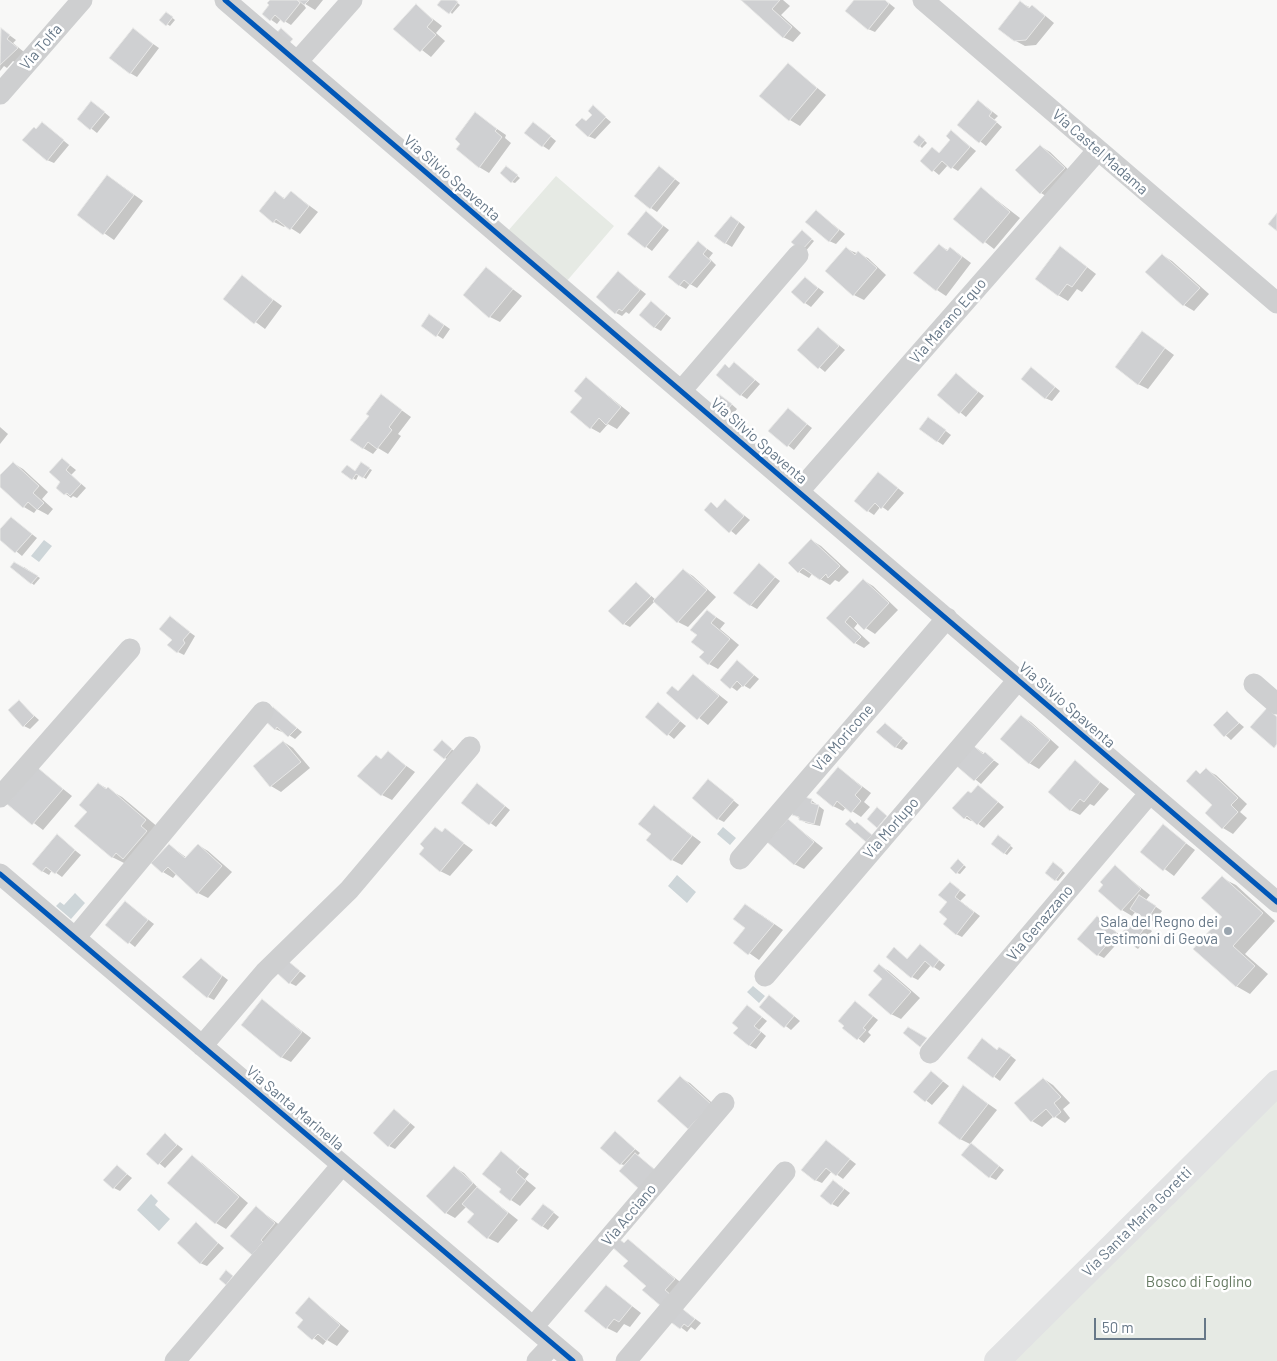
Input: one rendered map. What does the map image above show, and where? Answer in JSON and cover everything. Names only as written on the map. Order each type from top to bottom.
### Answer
[{"type":"main road","name":"Via Santa Maria Goretti","points":[[997,1361],[1277,1084]]},
{"type":"street","name":"Via Tolfa","points":[[0,94],[82,0]]},
{"type":"street","name":"Via Silvio Spaventa","points":[[225,0],[1277,902]]},
{"type":"street","points":[[298,62],[352,0]]},
{"type":"street","name":"Via Castel Madama","points":[[923,0],[1277,303]]},
{"type":"street","name":"Via Marano Equo","points":[[798,491],[1098,150]]},
{"type":"street","points":[[681,391],[798,255]]},
{"type":"street","name":"Via Moricone","points":[[740,859],[946,618]]},
{"type":"street","points":[[0,797],[130,649]]},
{"type":"street","name":"Via Morlupo","points":[[765,976],[1018,680]]},
{"type":"street","points":[[1254,684],[1277,704]]},
{"type":"street","points":[[75,938],[263,712]]},
{"type":"street","points":[[202,1046],[265,972],[349,890],[470,747]]},
{"type":"street","name":"Via Genazzano","points":[[930,1053],[1150,793]]},
{"type":"street","name":"Via Santa Marinella","points":[[0,874],[573,1361]]},
{"type":"street","name":"Via Acciano","points":[[533,1327],[724,1103]]},
{"type":"street","points":[[175,1361],[342,1165]]},
{"type":"street","points":[[626,1361],[785,1172]]},
{"type":"street","points":[[537,1361],[553,1344]]},
{"type":"green space","points":[[556,176],[614,226],[566,282],[507,232]]},
{"type":"green space","name":"Bosco di Foglino","points":[[1277,1091],[1277,1361],[1013,1361]]},
{"type":"shaded area","points":[[44,540],[52,546],[39,562],[31,556]]},
{"type":"shaded area","points":[[723,827],[736,838],[730,845],[717,834]]},
{"type":"shaded area","points":[[677,875],[696,892],[687,903],[668,886]]},
{"type":"shaded area","points":[[75,893],[85,903],[71,919],[56,906],[60,902],[64,905]]},
{"type":"shaded area","points":[[753,986],[765,996],[759,1003],[747,992]]},
{"type":"shaded area","points":[[151,1194],[158,1201],[155,1205],[170,1219],[159,1231],[137,1210]]},
{"type":"building","points":[[270,0],[297,0],[300,3],[284,23],[275,15],[270,21],[262,14],[269,5],[267,3]]},
{"type":"building","points":[[298,0],[309,0],[304,5]]},
{"type":"building","points":[[441,0],[455,0],[458,2],[449,14],[437,5]]},
{"type":"building","points":[[741,0],[780,0],[772,9],[792,27],[783,38]]},
{"type":"building","points":[[854,0],[885,0],[889,4],[868,30],[845,11]]},
{"type":"building","points":[[1020,1],[1029,8],[1032,5],[1045,16],[1026,40],[1014,41],[998,29]]},
{"type":"building","points":[[416,4],[433,20],[427,27],[436,35],[420,52],[393,29]]},
{"type":"building","points":[[166,12],[173,17],[166,26],[159,20]]},
{"type":"building","points":[[1,28],[10,35],[7,39],[18,48],[0,65]]},
{"type":"building","points":[[133,28],[153,44],[130,74],[109,58]]},
{"type":"building","points":[[281,28],[293,39],[286,47],[274,36]]},
{"type":"building","points":[[788,63],[817,88],[789,121],[759,96]]},
{"type":"building","points":[[978,100],[992,112],[989,116],[997,122],[979,143],[957,125]]},
{"type":"building","points":[[91,101],[105,112],[90,130],[77,119]]},
{"type":"building","points":[[593,105],[606,117],[588,137],[575,125],[582,118],[586,121],[592,115],[588,111]]},
{"type":"building","points":[[475,112],[497,129],[495,131],[502,137],[479,168],[456,149],[460,144],[455,139]]},
{"type":"building","points":[[42,122],[64,140],[47,161],[22,140],[34,127],[36,129]]},
{"type":"building","points":[[533,122],[551,136],[542,147],[524,133]]},
{"type":"building","points":[[951,130],[970,147],[951,169],[942,161],[932,172],[920,161],[932,147],[939,153],[950,140],[946,136]]},
{"type":"building","points":[[919,135],[925,140],[919,147],[913,142]]},
{"type":"building","points":[[1040,145],[1065,168],[1040,194],[1015,170]]},
{"type":"building","points":[[506,166],[518,175],[511,183],[500,173]]},
{"type":"building","points":[[659,166],[675,179],[650,209],[634,196]]},
{"type":"building","points":[[107,175],[134,195],[103,235],[77,215]]},
{"type":"building","points":[[981,187],[1010,212],[983,244],[953,219]]},
{"type":"building","points":[[275,191],[284,199],[291,191],[309,206],[290,230],[276,219],[273,223],[259,211]]},
{"type":"building","points":[[816,210],[839,230],[829,242],[805,222]]},
{"type":"building","points":[[646,211],[663,226],[645,248],[627,234]]},
{"type":"building","points":[[1277,213],[1277,231],[1268,224]]},
{"type":"building","points":[[731,216],[739,222],[725,244],[714,236]]},
{"type":"building","points":[[802,230],[812,239],[801,251],[791,242]]},
{"type":"building","points":[[698,241],[707,249],[703,254],[711,261],[690,285],[684,280],[679,286],[668,277]]},
{"type":"building","points":[[939,244],[947,251],[950,247],[962,257],[936,291],[913,273]]},
{"type":"building","points":[[1060,246],[1087,267],[1072,287],[1067,284],[1058,296],[1035,279]]},
{"type":"building","points":[[846,247],[855,255],[858,251],[877,268],[853,296],[825,271]]},
{"type":"building","points":[[1162,254],[1200,288],[1183,306],[1145,272]]},
{"type":"building","points":[[486,267],[513,289],[489,318],[463,295]]},
{"type":"building","points":[[618,271],[640,290],[622,311],[619,309],[615,314],[596,297]]},
{"type":"building","points":[[242,275],[273,300],[254,324],[223,299]]},
{"type":"building","points":[[805,277],[818,288],[804,304],[791,292]]},
{"type":"building","points":[[651,301],[666,314],[654,328],[639,315]]},
{"type":"building","points":[[429,314],[444,325],[436,337],[421,326]]},
{"type":"building","points":[[818,327],[839,346],[818,369],[797,350]]},
{"type":"building","points":[[1142,331],[1165,348],[1138,385],[1115,367]]},
{"type":"building","points":[[734,362],[755,380],[740,396],[716,375],[725,364],[729,368]]},
{"type":"building","points":[[1031,367],[1055,387],[1045,399],[1021,379]]},
{"type":"building","points":[[956,373],[978,392],[959,414],[937,395]]},
{"type":"building","points":[[586,377],[621,407],[606,425],[599,418],[590,429],[570,412],[582,398],[574,391]]},
{"type":"building","points":[[381,394],[402,410],[389,427],[392,430],[377,449],[368,442],[363,449],[350,440],[369,416],[366,414]]},
{"type":"building","points":[[720,395],[732,404],[721,418],[709,408]]},
{"type":"building","points":[[788,408],[807,424],[787,447],[768,431]]},
{"type":"building","points":[[928,417],[946,430],[937,442],[919,429]]},
{"type":"building","points":[[62,458],[70,465],[66,470],[81,484],[70,496],[67,493],[64,495],[56,488],[60,482],[49,472]]},
{"type":"building","points":[[13,462],[39,486],[33,493],[44,503],[37,510],[28,502],[23,508],[0,487],[0,475]]},
{"type":"building","points":[[361,462],[370,468],[363,478],[356,474],[352,480],[341,472],[347,465],[355,471]]},
{"type":"building","points":[[878,472],[898,488],[881,509],[875,503],[867,512],[854,501]]},
{"type":"building","points":[[725,499],[744,516],[729,533],[704,510],[711,502],[717,508]]},
{"type":"building","points":[[11,517],[32,534],[15,553],[0,540],[0,529]]},
{"type":"building","points":[[811,539],[840,566],[828,578],[826,574],[820,580],[803,568],[798,573],[788,563]]},
{"type":"building","points":[[14,562],[38,576],[31,584],[10,567]]},
{"type":"building","points":[[759,563],[775,577],[750,606],[733,593]]},
{"type":"building","points":[[683,569],[707,590],[677,623],[653,601]]},
{"type":"building","points":[[863,579],[889,603],[864,630],[850,616],[845,622],[861,637],[854,644],[826,618]]},
{"type":"building","points":[[636,582],[651,596],[623,625],[608,611]]},
{"type":"building","points":[[707,610],[716,617],[711,623],[730,639],[708,665],[699,657],[704,652],[691,642],[697,635],[690,630]]},
{"type":"building","points":[[170,616],[190,632],[183,640],[185,643],[177,653],[167,645],[172,640],[159,629]]},
{"type":"building","points":[[737,660],[754,675],[743,687],[737,681],[730,689],[720,680]]},
{"type":"building","points":[[693,674],[719,696],[697,720],[666,693],[672,686],[678,691]]},
{"type":"building","points":[[19,700],[34,716],[23,727],[8,710]]},
{"type":"building","points":[[658,702],[680,721],[667,736],[645,717]]},
{"type":"building","points":[[273,707],[297,728],[288,737],[277,727],[275,730],[262,718]]},
{"type":"building","points":[[1267,708],[1277,717],[1277,744],[1274,748],[1250,727]]},
{"type":"building","points":[[1227,711],[1239,723],[1224,737],[1213,725]]},
{"type":"building","points":[[1021,715],[1050,740],[1029,764],[1000,739]]},
{"type":"building","points":[[885,723],[903,738],[895,748],[876,732]]},
{"type":"building","points":[[442,740],[452,749],[444,759],[433,750]]},
{"type":"building","points":[[283,741],[301,762],[270,787],[253,766]]},
{"type":"building","points":[[968,741],[983,754],[985,752],[994,760],[974,781],[953,763]]},
{"type":"building","points":[[388,751],[406,766],[381,796],[357,776],[376,755],[381,759]]},
{"type":"building","points":[[1075,760],[1100,782],[1084,802],[1080,799],[1070,811],[1048,792]]},
{"type":"building","points":[[838,767],[862,787],[855,795],[861,801],[851,813],[837,801],[833,807],[816,793]]},
{"type":"building","points":[[38,768],[63,789],[32,825],[7,804]]},
{"type":"building","points":[[1206,768],[1238,798],[1231,805],[1238,812],[1222,829],[1205,813],[1212,805],[1186,781],[1196,770],[1200,774]]},
{"type":"building","points":[[708,779],[734,800],[717,820],[692,798]]},
{"type":"building","points":[[98,783],[106,789],[108,787],[146,820],[141,826],[147,831],[123,859],[116,853],[112,858],[74,826],[87,812],[79,805]]},
{"type":"building","points":[[477,783],[505,806],[489,825],[461,803]]},
{"type":"building","points":[[978,785],[998,802],[977,825],[967,816],[964,819],[952,808],[968,791],[971,793]]},
{"type":"building","points":[[797,795],[812,799],[811,803],[819,805],[814,824],[799,820],[799,817],[792,815]]},
{"type":"building","points":[[654,805],[692,836],[671,861],[646,840],[651,834],[638,824]]},
{"type":"building","points":[[877,807],[887,816],[877,828],[867,819]]},
{"type":"building","points":[[788,819],[814,842],[794,865],[767,842]]},
{"type":"building","points":[[850,819],[855,824],[857,822],[872,835],[866,842],[845,824]]},
{"type":"building","points":[[1163,824],[1186,843],[1163,871],[1140,852]]},
{"type":"building","points":[[435,827],[442,832],[445,828],[464,843],[440,872],[419,854],[424,848],[420,844]]},
{"type":"building","points":[[57,834],[75,850],[55,874],[46,867],[42,872],[32,864]]},
{"type":"building","points":[[998,835],[1011,845],[1004,854],[991,844]]},
{"type":"building","points":[[169,844],[185,858],[198,844],[222,866],[197,894],[168,867],[162,873],[151,863]]},
{"type":"building","points":[[958,859],[964,865],[956,874],[950,868]]},
{"type":"building","points":[[1053,862],[1063,870],[1055,881],[1045,873]]},
{"type":"building","points":[[1115,865],[1141,889],[1121,911],[1098,891],[1103,885],[1100,882]]},
{"type":"building","name":"Sala del Regno dei Testimoni di Geova","points":[[1222,876],[1263,913],[1233,946],[1255,966],[1236,987],[1193,949],[1222,917],[1201,898]]},
{"type":"building","points":[[950,882],[960,890],[955,897],[974,912],[956,935],[943,924],[947,919],[939,912],[947,902],[938,895]]},
{"type":"building","points":[[1139,895],[1156,906],[1147,920],[1130,909]]},
{"type":"building","points":[[125,901],[148,920],[128,944],[105,925]]},
{"type":"building","points":[[745,904],[774,924],[748,955],[733,943],[745,928],[733,919]]},
{"type":"building","points":[[1097,916],[1117,933],[1097,956],[1077,939]]},
{"type":"building","points":[[1137,919],[1146,926],[1131,946],[1119,937],[1131,921],[1135,923]]},
{"type":"building","points":[[920,944],[939,960],[933,968],[925,961],[911,978],[886,957],[894,947],[907,959]]},
{"type":"building","points":[[201,958],[222,976],[207,998],[182,977]]},
{"type":"building","points":[[288,961],[300,971],[289,984],[277,973]]},
{"type":"building","points":[[879,964],[911,992],[891,1015],[868,995],[882,979],[873,971]]},
{"type":"building","points":[[769,995],[794,1016],[784,1028],[759,1007]]},
{"type":"building","points":[[262,999],[302,1032],[281,1058],[241,1025]]},
{"type":"building","points":[[855,1001],[873,1016],[863,1028],[866,1030],[857,1040],[842,1028],[844,1026],[838,1021]]},
{"type":"building","points":[[747,1005],[762,1017],[754,1026],[761,1032],[749,1046],[733,1033],[738,1028],[732,1023]]},
{"type":"building","points":[[908,1027],[927,1038],[920,1047],[903,1033]]},
{"type":"building","points":[[982,1038],[997,1050],[999,1047],[1011,1055],[993,1078],[967,1058]]},
{"type":"building","points":[[931,1071],[943,1081],[925,1102],[913,1092]]},
{"type":"building","points":[[680,1076],[711,1104],[688,1129],[657,1101]]},
{"type":"building","points":[[1043,1078],[1061,1097],[1054,1103],[1061,1112],[1054,1118],[1046,1109],[1031,1122],[1014,1103]]},
{"type":"building","points":[[963,1085],[988,1104],[960,1140],[938,1123]]},
{"type":"building","points":[[394,1109],[410,1123],[388,1147],[373,1133]]},
{"type":"building","points":[[615,1131],[635,1149],[620,1165],[600,1148]]},
{"type":"building","points":[[165,1133],[177,1145],[158,1165],[146,1154]]},
{"type":"building","points":[[826,1140],[850,1159],[836,1176],[826,1168],[815,1181],[801,1170]]},
{"type":"building","points":[[971,1143],[999,1166],[989,1178],[961,1155]]},
{"type":"building","points":[[501,1151],[520,1167],[516,1172],[526,1181],[510,1201],[499,1192],[501,1189],[482,1174]]},
{"type":"building","points":[[635,1153],[655,1170],[639,1189],[619,1171]]},
{"type":"building","points":[[192,1155],[239,1197],[215,1224],[167,1183]]},
{"type":"building","points":[[117,1165],[127,1174],[113,1189],[103,1180]]},
{"type":"building","points":[[454,1166],[473,1183],[445,1214],[426,1196]]},
{"type":"building","points":[[833,1180],[844,1189],[831,1205],[820,1196]]},
{"type":"building","points":[[477,1187],[508,1213],[487,1239],[467,1222],[474,1214],[462,1204]]},
{"type":"building","points":[[543,1204],[554,1212],[542,1227],[531,1219]]},
{"type":"building","points":[[256,1206],[275,1223],[252,1255],[230,1236]]},
{"type":"building","points":[[196,1222],[218,1243],[200,1264],[177,1243]]},
{"type":"building","points":[[618,1238],[624,1243],[628,1239],[675,1279],[665,1290],[671,1295],[662,1307],[642,1290],[646,1286],[623,1266],[628,1261],[611,1246]]},
{"type":"building","points":[[226,1270],[233,1276],[226,1285],[219,1279]]},
{"type":"building","points":[[606,1285],[632,1306],[619,1322],[614,1319],[606,1329],[584,1311]]},
{"type":"building","points":[[309,1297],[340,1325],[326,1341],[318,1334],[312,1340],[297,1327],[303,1320],[295,1313]]},
{"type":"building","points":[[679,1306],[695,1319],[688,1327],[684,1324],[680,1329],[668,1320]]},
{"type":"cycle path","points":[[225,0],[1277,902]]},
{"type":"cycle path","points":[[0,874],[573,1361]]},
{"type":"place","name":"Sala del Regno dei Testimoni di Geova","points":[[1228,931]]}]
